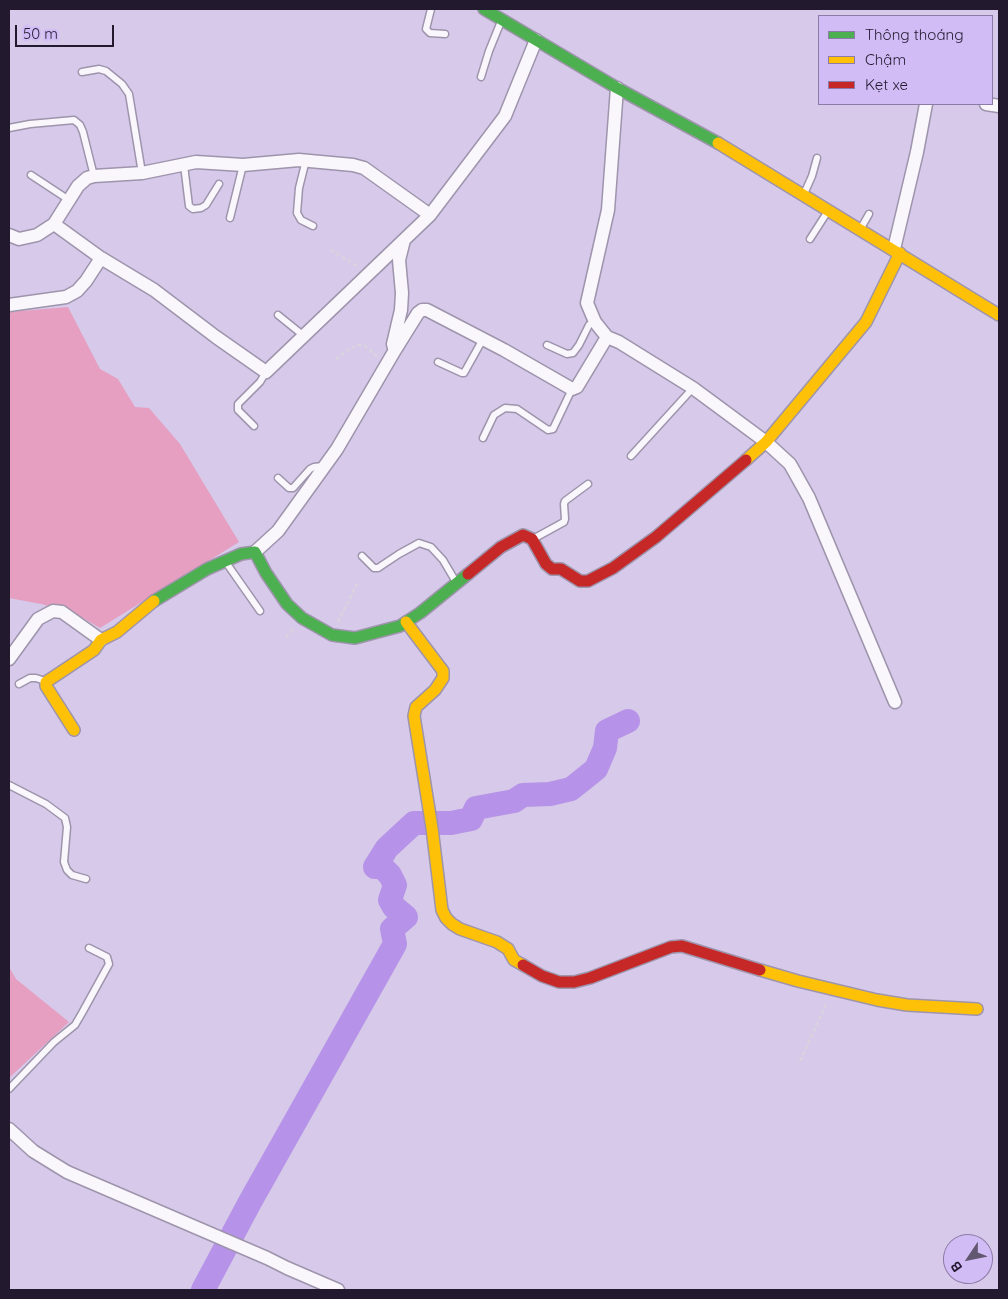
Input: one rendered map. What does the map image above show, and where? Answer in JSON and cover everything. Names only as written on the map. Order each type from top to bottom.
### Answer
[{"type":"street","points":[[484,9],[618,88],[717,142],[999,315]]},
{"type":"street","points":[[54,224],[101,258],[154,290],[266,372],[430,215],[505,116],[536,40]]},
{"type":"street","points":[[618,88],[608,210],[587,303],[595,322],[607,336],[693,388],[766,442],[790,464],[808,498],[895,702]]},
{"type":"street","points":[[255,552],[266,573],[287,604],[302,618],[332,635],[356,638],[400,626],[420,613],[501,546],[523,535],[532,540],[546,564],[552,568],[568,572],[580,581],[588,581],[622,563],[656,537],[766,442],[866,322],[897,251],[926,105]]},
{"type":"street","points":[[9,235],[19,239],[37,234],[54,224],[78,186],[87,178],[142,173],[196,162],[243,165],[306,160],[364,168],[430,215]]},
{"type":"street","points":[[395,350],[393,344],[401,310],[402,293],[399,260],[404,240]]},
{"type":"street","points":[[9,305],[66,297],[77,291],[86,281],[101,258]]},
{"type":"street","points":[[74,730],[46,686],[46,682],[94,650],[101,640],[116,632],[157,598],[224,560],[241,554],[255,552],[278,532],[337,449],[395,350],[418,313],[422,310],[427,310],[483,339],[572,389],[577,387],[607,336]]},
{"type":"street","points":[[9,659],[38,619],[53,611],[62,612],[101,640]]},
{"type":"street","points":[[406,622],[443,671],[443,678],[436,690],[416,707],[414,716],[432,828],[442,910],[452,924],[497,942],[508,949],[514,960],[542,976],[559,982],[574,982],[590,978],[671,947],[682,946],[798,981],[877,1000],[907,1005],[977,1009]]},
{"type":"street","points":[[9,1129],[32,1151],[67,1172],[338,1290]]},
{"type":"lane","points":[[431,9],[426,29],[430,33],[445,34]]},
{"type":"lane","points":[[481,77],[502,20]]},
{"type":"lane","points":[[82,72],[100,69],[106,71],[122,84],[129,94],[142,173]]},
{"type":"lane","points":[[9,128],[74,120],[80,125],[83,132],[94,176]]},
{"type":"lane","points":[[804,195],[817,158]]},
{"type":"lane","points":[[306,160],[299,188],[298,213],[301,220],[313,226]]},
{"type":"lane","points":[[184,165],[189,206],[192,209],[201,208],[206,205],[219,184]]},
{"type":"lane","points":[[230,218],[243,165]]},
{"type":"lane","points":[[31,175],[69,200]]},
{"type":"lane","points":[[810,239],[828,210]]},
{"type":"lane","points":[[861,230],[869,214]]},
{"type":"lane","points":[[278,316],[304,336]]},
{"type":"lane","points":[[546,345],[567,354],[573,353],[589,325],[595,322]]},
{"type":"lane","points":[[438,362],[464,373],[483,339]]},
{"type":"lane","points":[[254,426],[238,410],[238,404],[260,382],[266,372]]},
{"type":"lane","points":[[630,456],[693,388]]},
{"type":"lane","points":[[483,438],[494,415],[505,408],[517,409],[548,430],[554,429],[572,389]]},
{"type":"lane","points":[[278,478],[289,488],[293,488],[310,469],[324,466]]},
{"type":"lane","points":[[532,540],[564,522],[565,501],[588,484]]},
{"type":"lane","points":[[362,556],[374,568],[378,568],[399,554],[420,544],[430,547],[443,560],[457,583]]},
{"type":"lane","points":[[224,560],[260,611]]},
{"type":"lane","points":[[18,684],[30,678],[46,682]]},
{"type":"lane","points":[[9,784],[46,804],[65,818],[67,827],[64,862],[67,870],[72,875],[86,879]]},
{"type":"lane","points":[[9,1089],[54,1042],[75,1025],[82,1013],[109,964],[107,956],[89,948]]},
{"type":"path","points":[[331,250],[369,274]]},
{"type":"path","points":[[336,360],[346,351],[358,345],[365,346],[373,351],[386,366]]},
{"type":"path","points":[[332,635],[358,582]]},
{"type":"path","points":[[800,1061],[813,1030],[824,1013],[832,989]]},
{"type":"shaded area","points":[[68,307],[100,369],[118,379],[135,407],[149,408],[180,444],[239,542],[100,628],[74,613],[9,598],[9,312]]},
{"type":"shaded area","points":[[9,967],[16,979],[69,1022],[9,1078]]},
{"type":"waterway","points":[[203,1290],[250,1202],[395,944],[392,929],[406,917],[394,907],[390,900],[395,885],[390,875],[382,867],[375,867],[387,848],[414,823],[451,823],[471,819],[476,808],[514,801],[523,795],[550,794],[571,789],[596,769],[605,748],[607,731],[628,721]]},
{"type":"traffic: fast","points":[[484,9],[617,88],[718,143]]},
{"type":"traffic: fast","points":[[154,601],[207,569],[241,554],[255,552],[266,573],[287,604],[302,618],[332,635],[355,638],[400,626],[420,613],[468,574]]},
{"type":"traffic: slow","points":[[718,143],[999,315]]},
{"type":"traffic: slow","points":[[746,460],[766,442],[866,322],[900,253]]},
{"type":"traffic: slow","points":[[74,730],[46,686],[46,682],[94,650],[101,640],[117,632],[154,601]]},
{"type":"traffic: slow","points":[[406,622],[443,671],[443,678],[435,690],[416,707],[414,716],[432,828],[442,910],[452,924],[460,929],[497,942],[508,949],[514,960],[523,965]]},
{"type":"traffic: slow","points":[[760,970],[877,1000],[907,1005],[977,1009]]},
{"type":"traffic: jam","points":[[468,574],[501,547],[523,535],[532,539],[546,564],[552,569],[561,569],[580,581],[588,581],[613,568],[656,537],[746,460]]},
{"type":"traffic: jam","points":[[523,965],[542,976],[559,982],[574,982],[590,978],[671,947],[682,946],[760,970]]}]
